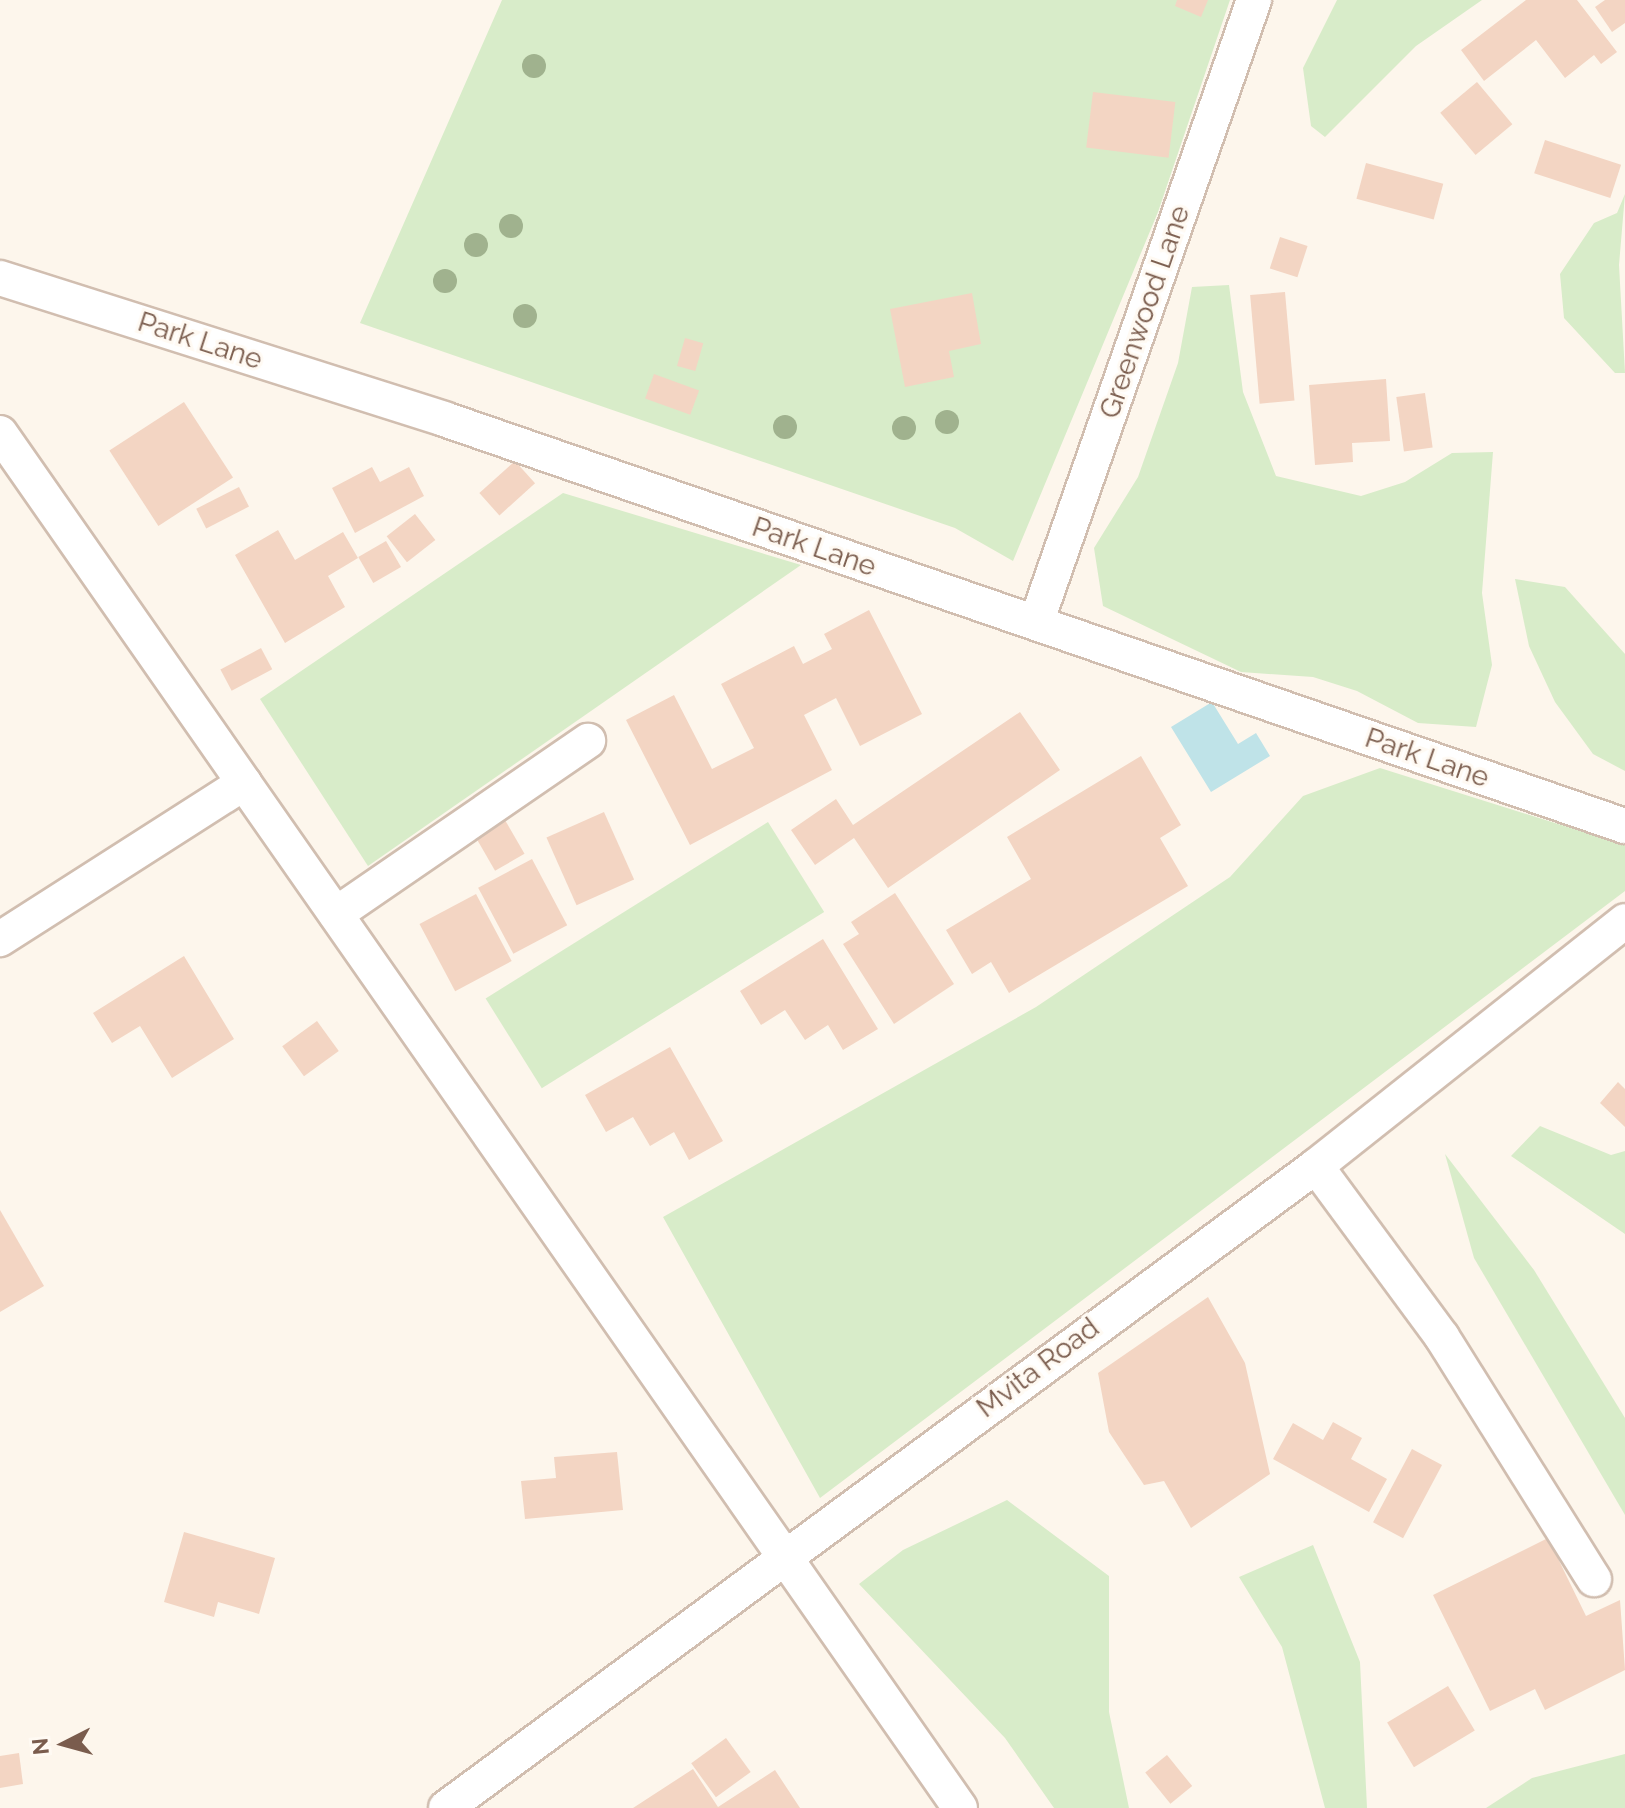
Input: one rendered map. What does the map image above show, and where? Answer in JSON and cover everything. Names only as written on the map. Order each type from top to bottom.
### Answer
[{"type":"street","name":"Greenwood Lane","points":[[1036,623],[1254,0]]},
{"type":"street","name":"Park Lane","points":[[0,278],[444,419],[1625,826]]},
{"type":"street","points":[[0,433],[960,1808]]},
{"type":"street","points":[[336,914],[588,741]]},
{"type":"street","points":[[0,939],[244,783]]},
{"type":"street","name":"Mvita Road","points":[[446,1808],[788,1561],[1010,1387],[1316,1166],[1625,921]]},
{"type":"street","points":[[1316,1166],[1442,1337],[1594,1579]]},
{"type":"green space","points":[[502,0],[1230,0],[1158,212],[1013,561],[955,528],[360,323]]},
{"type":"green space","points":[[1337,0],[1482,0],[1416,46],[1325,137],[1311,126],[1303,68]]},
{"type":"green space","points":[[1625,194],[1619,265],[1625,373],[1615,373],[1564,318],[1560,274],[1594,223],[1617,213]]},
{"type":"green space","points":[[1229,285],[1243,392],[1276,476],[1361,496],[1405,482],[1452,453],[1493,452],[1482,593],[1492,665],[1476,727],[1418,723],[1357,691],[1313,677],[1241,672],[1103,606],[1094,548],[1138,477],[1178,363],[1192,287]]},
{"type":"green space","points":[[563,493],[801,565],[368,866],[260,699]]},
{"type":"green space","points":[[1515,579],[1565,587],[1625,654],[1625,771],[1593,754],[1555,702],[1529,646]]},
{"type":"green space","points":[[1380,768],[1625,845],[1625,891],[820,1498],[663,1217],[1036,1007],[1230,877],[1303,796]]},
{"type":"green space","points":[[768,822],[824,912],[542,1088],[486,998]]},
{"type":"green space","points":[[1540,1126],[1611,1155],[1625,1151],[1625,1234],[1511,1156]]},
{"type":"green space","points":[[1445,1154],[1534,1270],[1625,1418],[1625,1515],[1474,1258]]},
{"type":"green space","points":[[1007,1500],[1109,1576],[1109,1712],[1129,1808],[1054,1808],[1005,1738],[859,1584],[903,1550]]},
{"type":"green space","points":[[1313,1545],[1360,1662],[1367,1808],[1325,1808],[1282,1647],[1239,1577]]},
{"type":"green space","points":[[1625,1754],[1625,1808],[1486,1808],[1532,1778]]},
{"type":"water","points":[[1212,702],[1238,744],[1256,733],[1270,756],[1211,792],[1171,727]]},
{"type":"building","points":[[1177,0],[1208,0],[1201,17],[1175,6]]},
{"type":"building","points":[[1526,0],[1577,0],[1617,52],[1601,64],[1594,55],[1565,78],[1536,40],[1484,81],[1461,50]]},
{"type":"building","points":[[1605,0],[1625,0],[1625,23],[1612,32],[1595,7]]},
{"type":"building","points":[[1477,82],[1512,124],[1476,155],[1440,113]]},
{"type":"building","points":[[1093,92],[1175,102],[1169,158],[1086,148]]},
{"type":"building","points":[[1545,140],[1621,165],[1610,198],[1534,173]]},
{"type":"building","points":[[1366,163],[1443,184],[1434,219],[1356,199]]},
{"type":"building","points":[[1280,237],[1308,246],[1297,277],[1270,268]]},
{"type":"building","points":[[1285,292],[1294,401],[1260,404],[1250,295]]},
{"type":"building","points":[[972,293],[981,344],[949,351],[954,377],[905,387],[890,309]]},
{"type":"building","points":[[685,338],[703,343],[695,371],[677,366]]},
{"type":"building","points":[[654,374],[699,390],[690,415],[645,398]]},
{"type":"building","points":[[1386,379],[1390,441],[1352,443],[1353,462],[1315,465],[1309,385]]},
{"type":"building","points":[[1425,393],[1433,447],[1404,452],[1396,397]]},
{"type":"building","points":[[184,402],[233,477],[158,526],[109,450]]},
{"type":"building","points":[[515,461],[535,483],[499,515],[479,493]]},
{"type":"building","points":[[372,467],[380,482],[409,467],[424,496],[355,533],[332,488]]},
{"type":"building","points":[[239,487],[249,507],[206,528],[196,509]]},
{"type":"building","points":[[415,514],[435,540],[407,562],[387,536]]},
{"type":"building","points":[[278,530],[295,560],[343,532],[358,558],[328,576],[345,607],[285,643],[235,555]]},
{"type":"building","points":[[386,541],[401,567],[373,583],[358,557]]},
{"type":"building","points":[[869,610],[922,714],[860,746],[836,698],[804,715],[832,770],[690,845],[626,720],[674,695],[712,769],[754,748],[721,684],[794,646],[803,664],[832,649],[824,634]]},
{"type":"building","points":[[261,648],[272,669],[232,691],[220,670]]},
{"type":"building","points":[[1020,712],[1060,770],[888,888],[854,838],[815,865],[791,830],[836,799],[853,825]]},
{"type":"building","points":[[1141,756],[1181,825],[1160,838],[1188,886],[1009,993],[991,962],[972,974],[946,930],[1031,879],[1007,837]]},
{"type":"building","points":[[604,812],[634,880],[577,905],[546,838]]},
{"type":"building","points":[[505,820],[524,854],[495,871],[476,837]]},
{"type":"building","points":[[532,859],[567,925],[513,954],[478,888]]},
{"type":"building","points":[[895,893],[954,984],[894,1024],[843,944],[859,934],[851,922]]},
{"type":"building","points":[[476,894],[512,961],[455,991],[419,924]]},
{"type":"building","points":[[823,939],[878,1029],[843,1050],[828,1025],[805,1040],[785,1010],[761,1025],[740,991]]},
{"type":"building","points":[[184,956],[234,1039],[172,1078],[140,1026],[112,1043],[93,1013]]},
{"type":"building","points":[[317,1021],[339,1051],[304,1076],[282,1046]]},
{"type":"building","points":[[670,1047],[723,1141],[689,1160],[674,1132],[650,1146],[633,1117],[606,1132],[585,1095]]},
{"type":"building","points":[[1618,1082],[1625,1089],[1625,1127],[1600,1103]]},
{"type":"building","points":[[0,1210],[44,1286],[0,1312]]},
{"type":"building","points":[[1208,1297],[1245,1363],[1270,1474],[1191,1528],[1164,1481],[1144,1485],[1109,1432],[1098,1373]]},
{"type":"building","points":[[1333,1422],[1362,1438],[1351,1459],[1387,1479],[1369,1512],[1273,1459],[1293,1423],[1323,1440]]},
{"type":"building","points":[[1412,1449],[1442,1465],[1403,1538],[1373,1522]]},
{"type":"building","points":[[617,1452],[623,1510],[525,1519],[521,1481],[556,1478],[554,1457]]},
{"type":"building","points":[[184,1532],[275,1558],[259,1614],[218,1602],[214,1617],[164,1602]]},
{"type":"building","points":[[1548,1538],[1586,1616],[1620,1600],[1625,1670],[1545,1710],[1535,1689],[1490,1711],[1433,1595]]},
{"type":"building","points":[[1448,1686],[1475,1731],[1414,1767],[1387,1723]]},
{"type":"building","points":[[726,1738],[751,1772],[716,1797],[691,1763]]},
{"type":"building","points":[[19,1753],[23,1784],[0,1788],[0,1756]]},
{"type":"building","points":[[1167,1755],[1192,1786],[1170,1804],[1145,1773]]},
{"type":"building","points":[[693,1769],[718,1807],[775,1770],[800,1808],[633,1808]]}]
